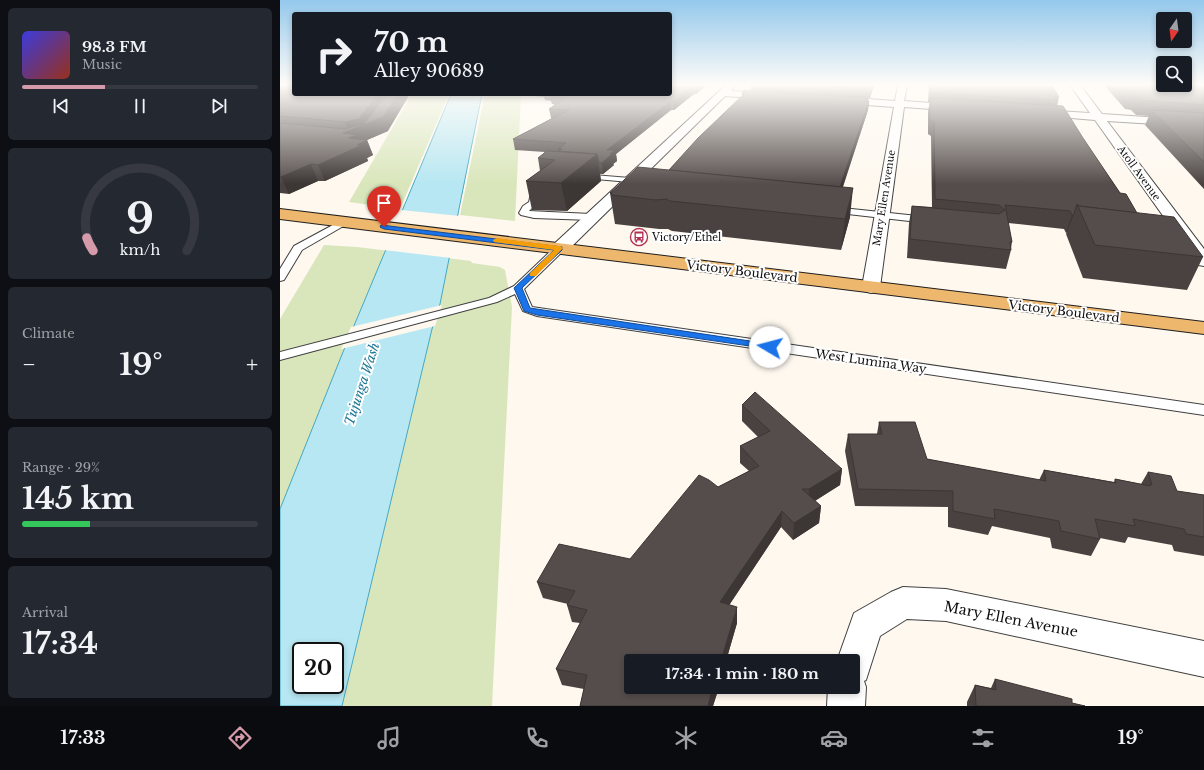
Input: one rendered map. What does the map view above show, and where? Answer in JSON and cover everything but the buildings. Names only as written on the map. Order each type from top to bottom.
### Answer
[{"type":"main road","name":"Victory Boulevard","points":[[280,214],[1204,328]]},
{"type":"street","points":[[560,248],[620,189],[632,185],[698,118]]},
{"type":"street","name":"Mary Ellen Avenue","points":[[871,287],[897,118]]},
{"type":"street","name":"Atoll Avenue","points":[[1099,118],[1204,261]]},
{"type":"street","points":[[1112,118],[1204,124]]},
{"type":"street","name":"Mary Ellen Avenue","points":[[857,654],[866,625],[903,603],[946,605],[1204,659]]},
{"type":"street","points":[[846,706],[847,694]]},
{"type":"lane","points":[[577,175],[632,185]]},
{"type":"lane","points":[[538,182],[532,203],[526,208],[524,213],[534,215],[591,217]]},
{"type":"lane","points":[[826,210],[934,221]]},
{"type":"lane","points":[[280,278],[298,248],[344,222]]},
{"type":"lane","points":[[280,356],[493,300],[518,288],[560,248]]},
{"type":"lane","name":"West Lumina Way","points":[[518,288],[527,310],[537,312],[1204,410]]},
{"type":"green space","points":[[398,118],[439,118],[400,209],[349,202]]},
{"type":"green space","points":[[480,118],[520,118],[515,221],[460,215]]},
{"type":"green space","points":[[324,245],[357,247],[471,261],[472,263],[500,267],[505,270],[512,307],[492,706],[280,706],[280,319]]},
{"type":"water","name":"Tujunga Wash","points":[[441,118],[477,118],[440,304],[432,329],[342,706],[280,706],[280,509],[343,352]]},
{"type":"pier","points":[[401,210],[460,216],[451,258],[384,250]]},
{"type":"pier","points":[[442,305],[435,326],[341,349],[351,327]]},
{"type":"slow traffic","points":[[497,240],[560,248],[533,275]]},
{"type":"place","name":"Victory/Ethel","points":[[639,237]]},
{"type":"route","points":[[384,227],[560,248],[540,269],[518,288],[527,310],[770,347]]}]
